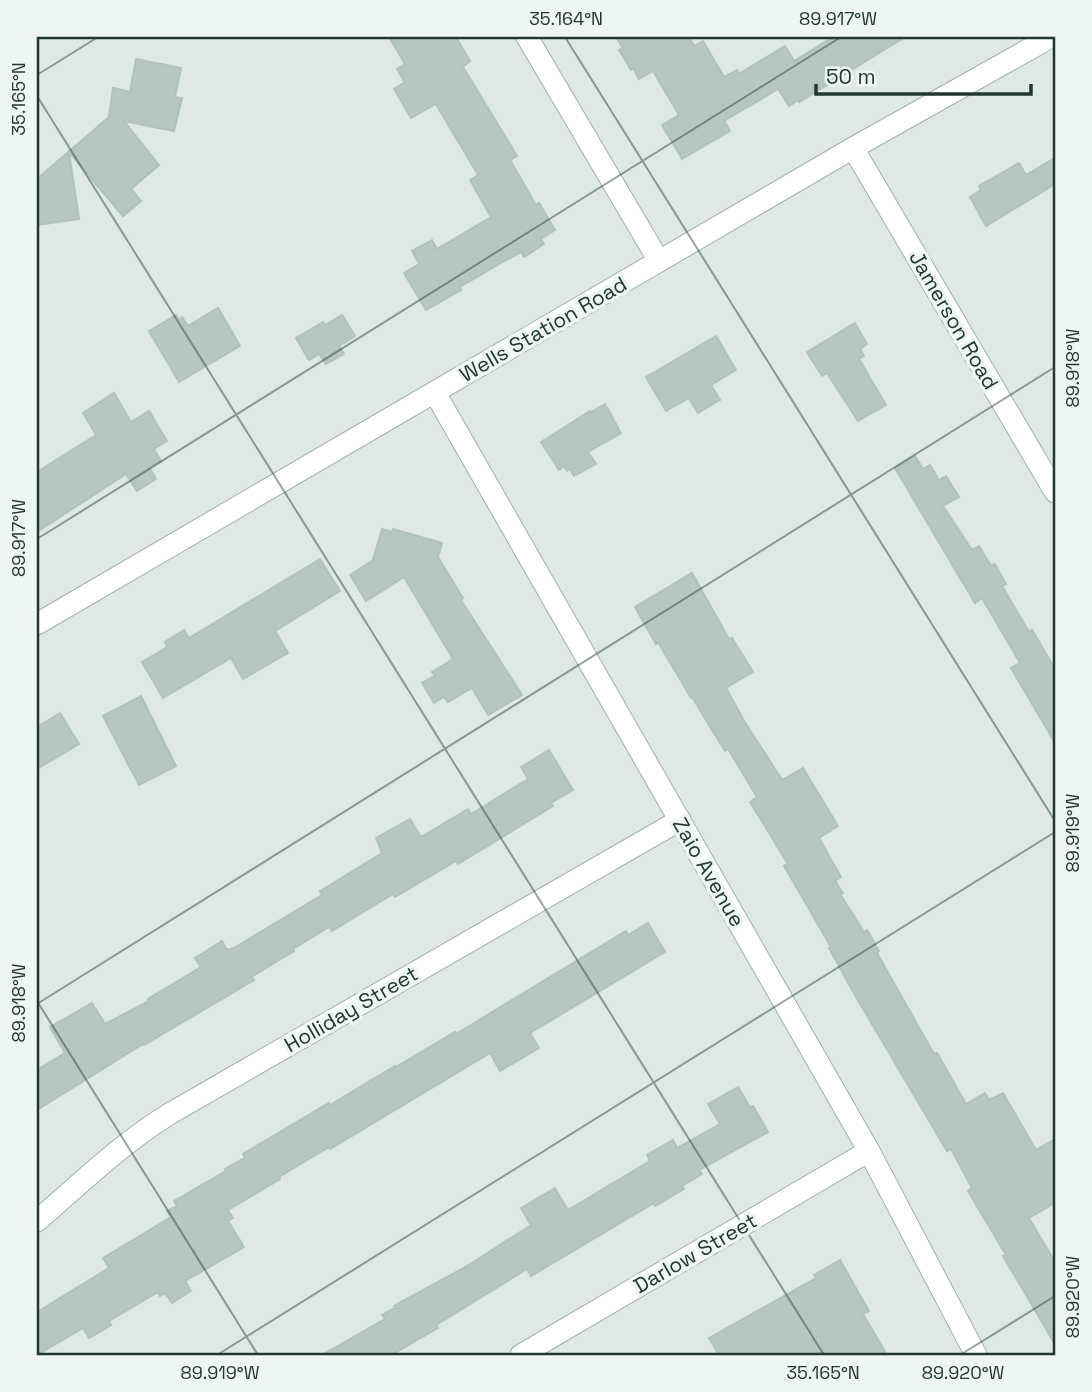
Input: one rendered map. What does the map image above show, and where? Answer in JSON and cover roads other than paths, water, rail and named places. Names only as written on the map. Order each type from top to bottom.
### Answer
[{"type":"street","points":[[527,37],[659,261]]},
{"type":"street","name":"Wells Station Road","points":[[37,624],[853,148],[1051,37]]},
{"type":"street","name":"Jamerson Road","points":[[853,148],[1055,492]]},
{"type":"street","name":"Zaio Avenue","points":[[435,393],[869,1151],[976,1355]]},
{"type":"street","name":"Holliday Street","points":[[37,1220],[121,1147],[171,1113],[680,820]]},
{"type":"street","name":"Darlow Street","points":[[521,1355],[869,1151]]}]
